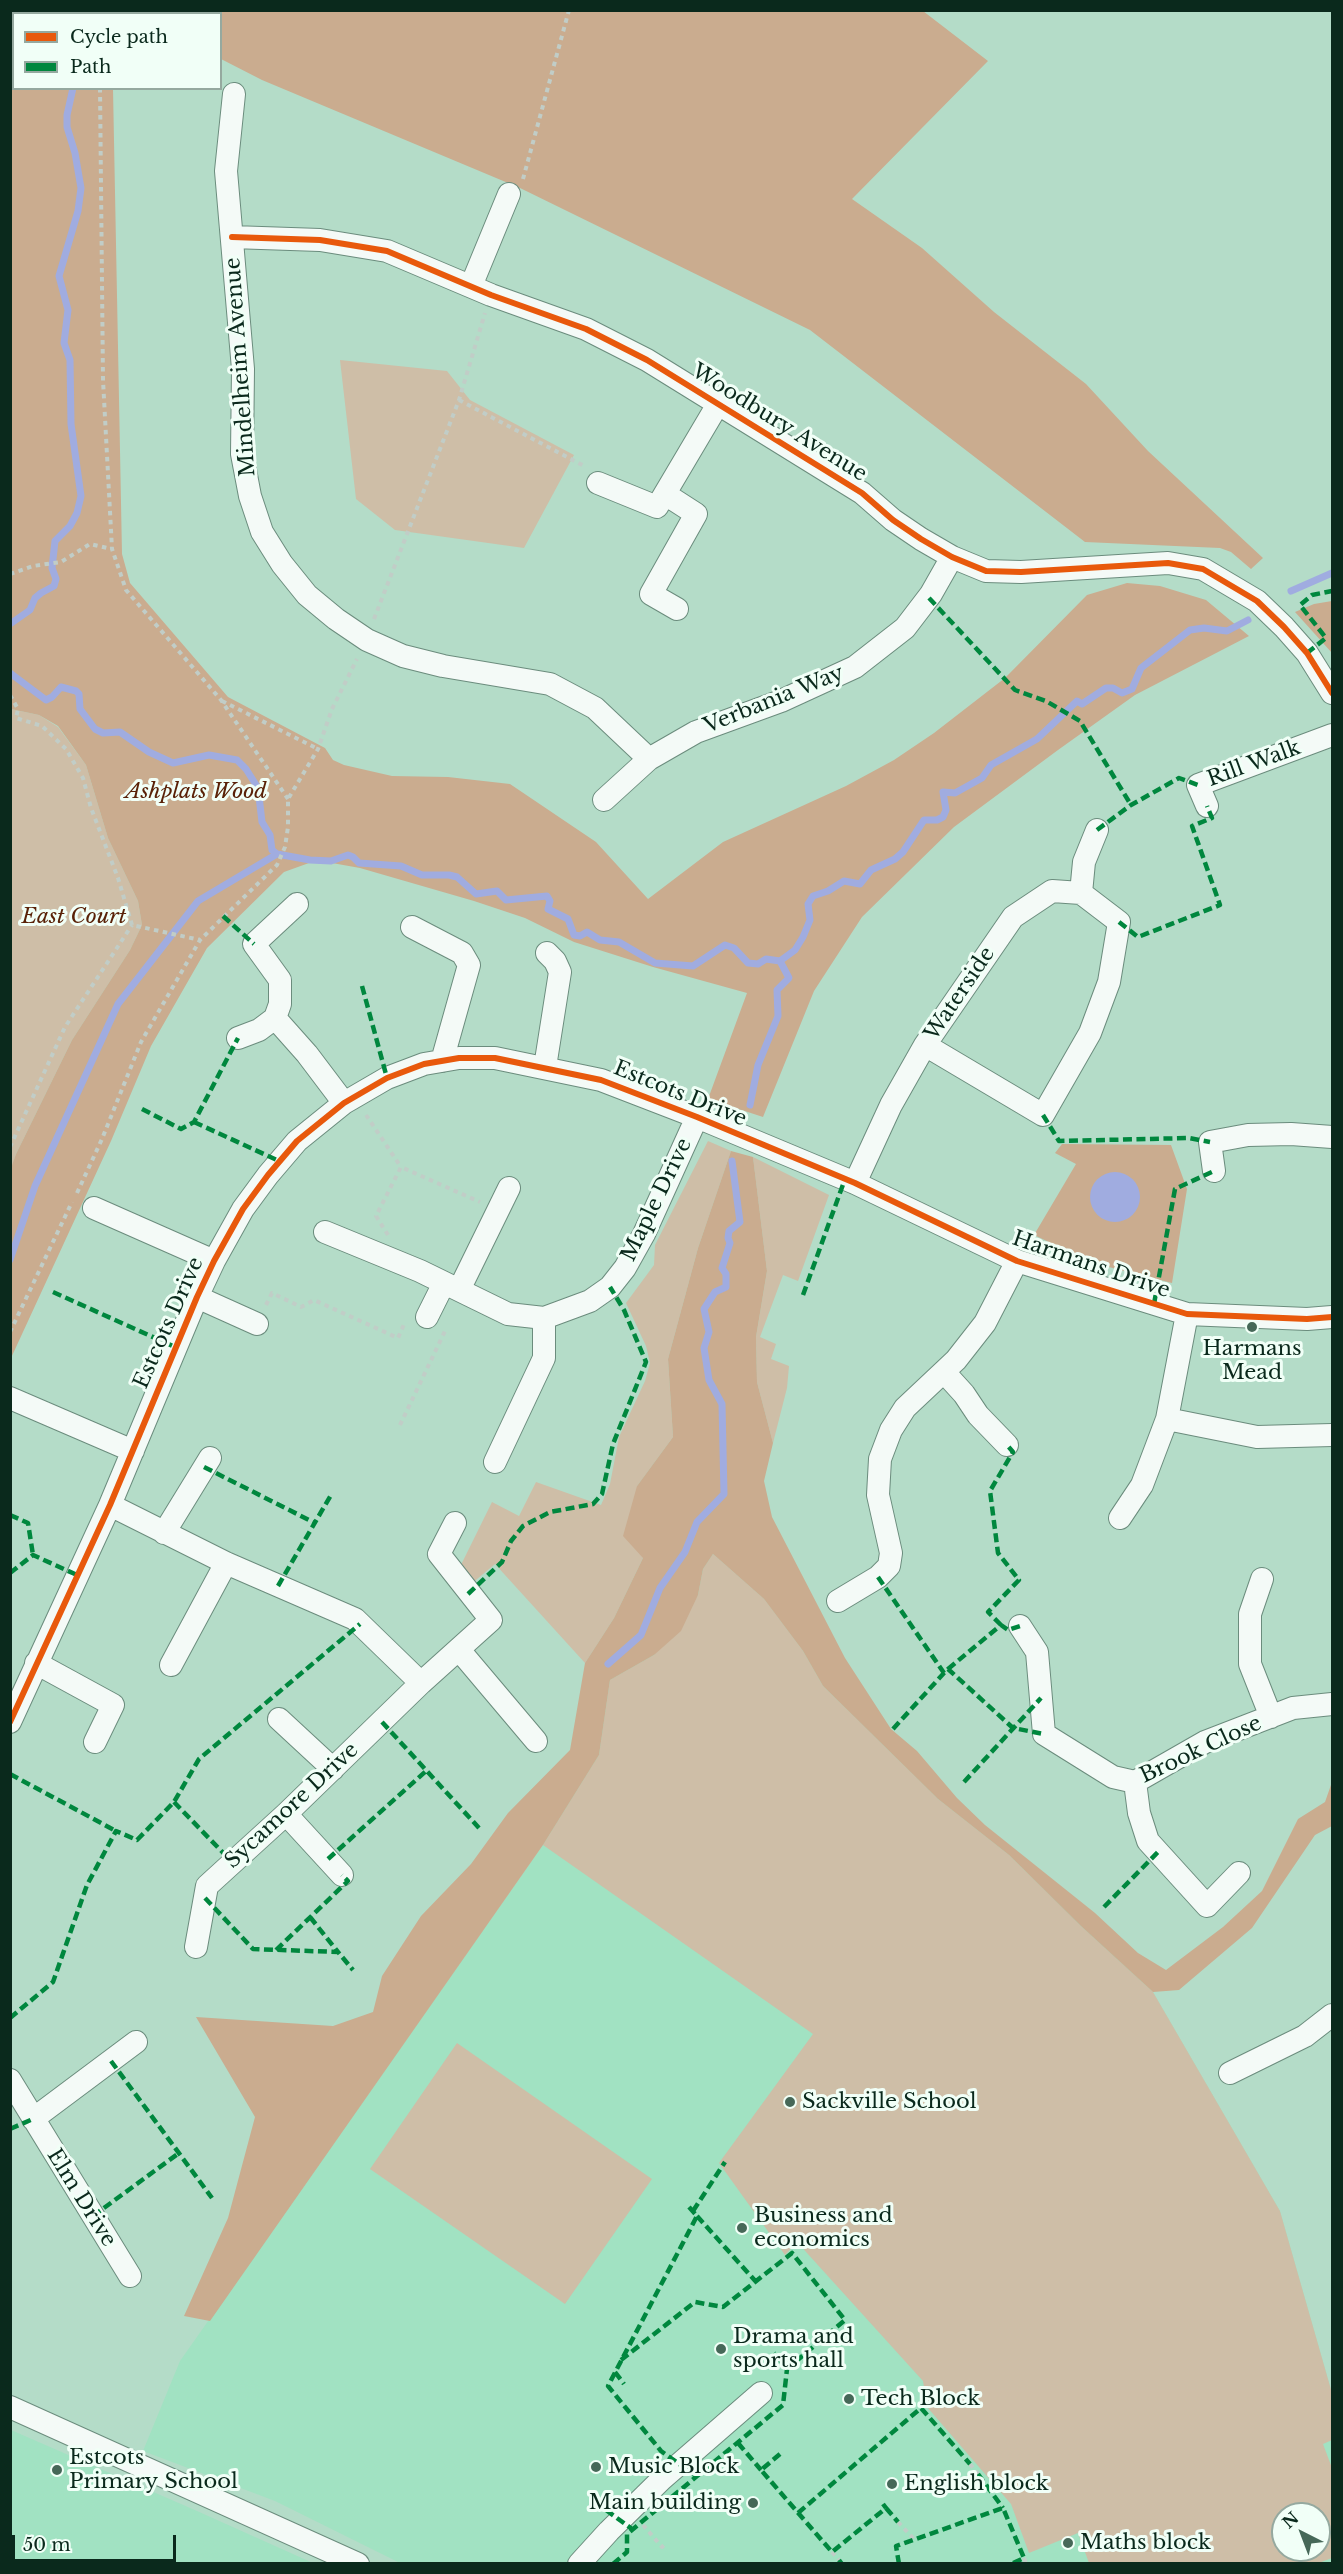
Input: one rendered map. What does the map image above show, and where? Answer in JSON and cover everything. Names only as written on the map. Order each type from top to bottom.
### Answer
[{"type":"street","name":"Mindelheim Avenue","points":[[234,94],[226,171],[243,369],[243,454],[250,496],[262,532],[282,564],[307,595],[366,640],[403,656],[443,666],[550,684],[595,708],[649,759]]},
{"type":"street","points":[[481,291],[509,194]]},
{"type":"street","name":"Woodbury Avenue","points":[[232,237],[320,240],[387,251],[481,291],[586,329],[647,360],[862,492],[903,526],[952,557],[986,571],[1022,573],[1168,563],[1203,569],[1257,601],[1284,627],[1306,653],[1332,693]]},
{"type":"street","points":[[598,483],[657,507],[718,404]]},
{"type":"street","points":[[664,494],[696,514],[651,594],[677,609]]},
{"type":"street","name":"Verbania Way","points":[[604,800],[649,759],[696,732],[781,701],[855,667],[905,628],[931,594],[952,557]]},
{"type":"street","name":"Rill Walk","points":[[1207,806],[1198,785],[1332,735]]},
{"type":"street","points":[[925,1046],[1043,1115],[1089,1033],[1108,982],[1119,922],[1082,893],[1084,862],[1097,830]]},
{"type":"street","name":"Waterside","points":[[855,1183],[891,1105],[925,1046],[1013,917],[1052,891],[1082,893]]},
{"type":"street","points":[[238,1038],[259,1030],[275,1018],[280,1004],[280,980],[254,944],[297,904]]},
{"type":"street","points":[[412,927],[462,953],[469,965],[442,1061]]},
{"type":"street","points":[[545,1067],[560,972],[555,961],[547,953]]},
{"type":"street","points":[[275,1018],[349,1100]]},
{"type":"street","name":"Estcots Drive","points":[[10,1722],[25,1673],[110,1505],[166,1366],[214,1261],[243,1209],[268,1175],[297,1141],[349,1100],[387,1078],[424,1064],[459,1058],[495,1058],[601,1080],[855,1183]]},
{"type":"street","name":"Maple Drive","points":[[326,1232],[420,1271],[508,1314],[544,1318],[590,1301],[610,1287],[625,1268],[644,1234],[697,1117]]},
{"type":"street","points":[[1214,1171],[1210,1142],[1248,1135],[1291,1134],[1332,1137]]},
{"type":"street","name":"Harmans Drive","points":[[855,1183],[1017,1261],[1186,1314],[1307,1319],[1332,1317]]},
{"type":"street","points":[[427,1317],[452,1286],[510,1188]]},
{"type":"street","points":[[94,1208],[214,1261]]},
{"type":"street","points":[[838,1601],[878,1577],[889,1566],[891,1553],[878,1496],[880,1459],[891,1430],[905,1408],[944,1372],[985,1323],[1017,1261]]},
{"type":"street","points":[[197,1297],[258,1324]]},
{"type":"street","points":[[1120,1518],[1142,1485],[1167,1419],[1186,1314]]},
{"type":"street","points":[[495,1462],[544,1358],[544,1318]]},
{"type":"street","points":[[944,1372],[964,1394],[978,1415],[1007,1445]]},
{"type":"street","points":[[10,1398],[133,1451]]},
{"type":"street","points":[[1167,1419],[1257,1437],[1332,1435]]},
{"type":"street","points":[[164,1533],[210,1458]]},
{"type":"street","points":[[110,1505],[226,1563],[356,1619],[421,1683]]},
{"type":"street","name":"Sycamore Drive","points":[[196,1947],[207,1886],[286,1814],[421,1683],[460,1651],[491,1620],[468,1594],[439,1554],[455,1522]]},
{"type":"street","points":[[171,1665],[226,1563]]},
{"type":"street","points":[[1262,1579],[1250,1614],[1250,1664],[1271,1717]]},
{"type":"street","name":"Brook Close","points":[[1020,1626],[1037,1652],[1044,1734],[1113,1778],[1135,1782],[1205,1742],[1293,1708],[1332,1704]]},
{"type":"street","points":[[460,1651],[536,1741]]},
{"type":"street","points":[[25,1673],[113,1705],[95,1742]]},
{"type":"street","points":[[279,1719],[333,1769]]},
{"type":"street","points":[[1135,1782],[1139,1813],[1148,1841],[1207,1906],[1239,1873]]},
{"type":"street","points":[[286,1814],[342,1875]]},
{"type":"street","points":[[1230,2073],[1305,2036],[1332,2015]]},
{"type":"street","points":[[33,2120],[136,2042]]},
{"type":"street","name":"Elm Drive","points":[[10,2080],[130,2276]]},
{"type":"street","points":[[579,2564],[609,2530],[662,2479],[761,2393]]},
{"type":"street","points":[[10,2407],[358,2564]]},
{"type":"path","points":[[509,194],[520,188],[569,10]]},
{"type":"path","points":[[100,90],[103,380],[112,549],[126,590],[221,700],[288,799]]},
{"type":"path","points":[[10,1332],[102,1139],[141,1042],[200,940],[277,865],[285,847],[288,799],[318,749],[332,709],[366,640],[459,400],[481,291]]},
{"type":"path","points":[[459,400],[588,468],[598,483]]},
{"type":"path","points":[[10,574],[46,563],[61,562],[90,544],[112,549]]},
{"type":"path","points":[[10,695],[18,709],[16,718]]},
{"type":"path","points":[[221,700],[318,749]]},
{"type":"path","points":[[10,718],[42,726],[66,749],[82,778],[118,878],[132,925]]},
{"type":"path","points":[[132,925],[200,940]]},
{"type":"path","points":[[10,1147],[64,1027],[132,925]]},
{"type":"path","points":[[349,1100],[401,1167],[499,1210]]},
{"type":"path","points":[[393,1243],[376,1216],[401,1167]]},
{"type":"path","points":[[258,1324],[272,1293],[301,1307],[314,1300],[398,1338],[411,1310],[447,1327],[400,1425]]},
{"type":"path","points":[[970,2464],[978,2474]]},
{"type":"path","points":[[641,2522],[662,2547],[665,2544]]},
{"type":"path","points":[[898,2522],[914,2539]]},
{"type":"path","points":[[832,2552],[839,2560]]},
{"type":"path","points":[[1024,2558],[1026,2564]]},
{"type":"shaded area","name":"Sackville School","points":[[713,1554],[803,1651],[823,1686],[938,1799],[1009,1855],[1153,1992],[1280,2211],[1332,2393],[1332,2563],[400,2563],[275,2501],[143,2451],[180,2361],[543,1845],[599,1755],[610,1680],[654,1655],[698,1595],[703,1569]]},
{"type":"shaded area","name":"Estcots Primary School","points":[[11,2430],[197,2511],[313,2563],[11,2563]]},
{"type":"green space","name":"Ashplats Wood","points":[[11,11],[923,11],[988,61],[852,199],[922,248],[994,312],[1086,384],[1148,451],[1263,558],[1251,569],[1231,552],[1220,548],[1085,542],[810,330],[520,188],[262,80],[222,60],[222,12],[12,12],[12,90],[113,90],[122,554],[130,583],[228,697],[325,748],[333,760],[344,765],[392,776],[448,777],[510,784],[596,842],[648,899],[723,842],[846,786],[894,760],[934,733],[1005,678],[1087,595],[1127,583],[1160,586],[1206,600],[1249,636],[1135,695],[1058,750],[954,827],[862,917],[814,991],[763,1117],[708,1099],[747,993],[574,942],[525,918],[360,868],[332,863],[309,863],[284,872],[207,948],[151,1046],[111,1141],[11,1358],[10,1171],[16,1154],[72,1040],[130,950],[142,925],[138,901],[108,838],[86,765],[58,726],[39,715],[11,709]]},
{"type":"green space","points":[[340,360],[447,371],[470,400],[574,455],[524,548],[395,530],[356,499]]},
{"type":"green space","points":[[1332,601],[1332,653],[1295,612],[1314,604]]},
{"type":"green space","name":"East Court","points":[[11,709],[39,715],[58,727],[86,765],[108,838],[138,901],[142,925],[130,950],[72,1040],[16,1154],[11,1171]]},
{"type":"green space","points":[[708,1141],[731,1151],[698,1248],[668,1359],[673,1437],[637,1486],[643,1558],[614,1618],[585,1663],[495,1564],[470,1585],[458,1571],[492,1502],[519,1516],[536,1482],[601,1505],[610,1484],[619,1437],[645,1381],[650,1363],[646,1346],[626,1303],[654,1265],[655,1245]]},
{"type":"green space","points":[[1062,1144],[1171,1145],[1187,1189],[1172,1283],[1093,1263],[1034,1235],[1076,1164],[1055,1153]]},
{"type":"green space","points":[[731,1151],[753,1157],[767,1271],[756,1337],[757,1382],[773,1443],[764,1481],[772,1517],[845,1658],[891,1729],[917,1751],[957,1798],[985,1825],[1095,1913],[1138,1953],[1166,1970],[1223,1927],[1262,1891],[1298,1819],[1325,1802],[1332,1782],[1332,1826],[1315,1835],[1252,1928],[1179,1990],[1153,1992],[1081,1926],[1009,1855],[938,1799],[823,1686],[803,1651],[764,1599],[713,1554],[703,1569],[698,1595],[681,1631],[654,1655],[610,1680],[599,1755],[543,1845],[210,2321],[184,2316],[228,2218],[255,2117],[196,2017],[333,2026],[373,2012],[382,1976],[421,1916],[471,1864],[508,1813],[570,1750],[585,1663],[614,1618],[643,1558],[623,1536],[637,1486],[673,1437],[668,1359],[698,1248]]},
{"type":"green space","points":[[753,1157],[829,1195],[798,1281],[783,1275],[760,1337],[776,1344],[771,1359],[789,1366],[787,1388],[773,1443],[757,1382],[756,1337],[767,1271]]},
{"type":"green space","points":[[713,1554],[764,1599],[803,1651],[823,1686],[938,1799],[1009,1855],[1081,1926],[1153,1992],[1280,2211],[1332,2393],[1332,2440],[1323,2444],[1332,2468],[1332,2558],[1331,2502],[1271,2502],[1271,2562],[1321,2562],[1316,2564],[1089,2563],[1078,2533],[1029,2553],[1011,2504],[927,2407],[923,2381],[797,2242],[785,2255],[719,2163],[813,2034],[543,1845],[599,1755],[610,1680],[654,1655],[698,1595],[703,1569]]},
{"type":"green space","points":[[457,2043],[652,2179],[565,2304],[370,2169]]},
{"type":"water","points":[[1110,1172],[1120,1172],[1133,1179],[1140,1192],[1140,1202],[1133,1215],[1120,1222],[1110,1222],[1101,1218],[1094,1211],[1090,1202],[1090,1192],[1094,1183],[1101,1176]]},
{"type":"waterway","points":[[10,624],[30,610],[35,598],[54,586],[56,579],[52,568],[55,541],[70,526],[77,513],[81,496],[71,424],[70,360],[64,343],[68,310],[59,276],[78,211],[81,188],[75,153],[67,127],[73,90]]},
{"type":"waterway","points":[[1291,591],[1332,573]]},
{"type":"waterway","points":[[10,1260],[35,1186],[118,1004],[198,901],[277,854],[331,861],[348,855],[359,863],[401,866],[422,875],[449,875],[457,877],[476,894],[497,891],[506,900],[547,896],[550,901],[548,909],[568,919],[574,935],[580,936],[587,932],[600,940],[619,942],[655,963],[693,966],[725,945],[734,948],[748,963],[758,964],[766,959],[780,961],[795,950],[803,937],[810,920],[808,904],[813,896],[828,891],[844,881],[860,884],[871,870],[895,859],[903,852],[924,820],[937,820],[943,817],[946,810],[943,792],[955,793],[982,778],[991,765],[1037,739],[1077,701],[1082,704],[1106,688],[1113,688],[1122,693],[1132,689],[1141,668],[1190,630],[1204,628],[1227,631],[1248,620]]},
{"type":"waterway","points":[[10,673],[46,700],[61,687],[76,691],[79,694],[80,709],[95,729],[103,733],[120,732],[149,752],[173,763],[209,755],[237,760],[246,769],[258,788],[262,822],[270,835],[272,850],[277,854]]},
{"type":"waterway","points":[[750,1105],[758,1065],[778,1016],[777,990],[789,978],[780,961]]},
{"type":"waterway","points":[[608,1664],[641,1635],[660,1588],[685,1552],[697,1522],[724,1494],[722,1404],[709,1380],[704,1348],[709,1332],[704,1309],[715,1292],[726,1287],[726,1274],[722,1268],[730,1243],[729,1231],[740,1222],[732,1161]]},
{"type":"marked path","points":[[1307,653],[1326,638],[1300,605],[1312,595],[1332,591]]},
{"type":"marked path","points":[[929,598],[1015,690],[1046,701],[1080,721],[1131,805]]},
{"type":"marked path","points":[[1097,830],[1131,805],[1179,778],[1198,785]]},
{"type":"marked path","points":[[1119,922],[1138,937],[1220,905],[1192,826],[1212,818],[1207,806]]},
{"type":"marked path","points":[[223,916],[254,944]]},
{"type":"marked path","points":[[362,986],[387,1078]]},
{"type":"marked path","points":[[142,1109],[181,1129],[194,1122],[238,1038]]},
{"type":"marked path","points":[[1043,1115],[1059,1141],[1189,1138],[1210,1142]]},
{"type":"marked path","points":[[194,1122],[279,1161]]},
{"type":"marked path","points":[[1154,1304],[1175,1189],[1214,1171]]},
{"type":"marked path","points":[[803,1295],[845,1179]]},
{"type":"marked path","points":[[468,1594],[502,1562],[511,1541],[523,1526],[550,1512],[593,1504],[602,1494],[613,1444],[646,1362],[624,1310],[610,1287]]},
{"type":"marked path","points":[[53,1292],[175,1347]]},
{"type":"marked path","points":[[1001,1625],[988,1612],[1019,1580],[998,1553],[990,1491],[1013,1452],[1007,1445]]},
{"type":"marked path","points":[[204,1467],[315,1523]]},
{"type":"marked path","points":[[278,1586],[331,1495]]},
{"type":"marked path","points":[[10,1515],[28,1523],[33,1555]]},
{"type":"marked path","points":[[10,1573],[33,1555],[77,1575]]},
{"type":"marked path","points":[[878,1577],[944,1673],[948,1669],[1013,1728],[1044,1734]]},
{"type":"marked path","points":[[10,2018],[53,1982],[87,1885],[116,1831],[137,1840],[174,1802],[199,1759],[360,1624]]},
{"type":"marked path","points":[[948,1669],[1001,1625],[1008,1630],[1020,1626]]},
{"type":"marked path","points":[[893,1729],[944,1673]]},
{"type":"marked path","points":[[964,1782],[1041,1698]]},
{"type":"marked path","points":[[382,1722],[479,1828]]},
{"type":"marked path","points":[[328,1859],[426,1771]]},
{"type":"marked path","points":[[10,1774],[116,1831]]},
{"type":"marked path","points":[[174,1802],[232,1862]]},
{"type":"marked path","points":[[1104,1907],[1158,1852]]},
{"type":"marked path","points":[[276,1950],[348,1881],[342,1875]]},
{"type":"marked path","points":[[205,1898],[253,1949],[338,1952],[353,1970]]},
{"type":"marked path","points":[[310,1917],[338,1952]]},
{"type":"marked path","points":[[111,2061],[212,2198]]},
{"type":"marked path","points":[[10,2129],[33,2119]]},
{"type":"marked path","points":[[93,2216],[179,2153]]},
{"type":"marked path","points":[[693,2211],[725,2162]]},
{"type":"marked path","points":[[689,2207],[697,2216],[608,2386],[661,2451],[696,2476]]},
{"type":"marked path","points":[[697,2216],[758,2284]]},
{"type":"marked path","points":[[621,2360],[695,2302],[723,2307],[792,2253],[845,2320],[787,2369],[774,2353]]},
{"type":"marked path","points":[[613,2564],[627,2552],[627,2534],[783,2405],[787,2369]]},
{"type":"marked path","points":[[615,2372],[624,2384]]},
{"type":"marked path","points":[[798,2513],[921,2408],[970,2464]]},
{"type":"marked path","points":[[738,2443],[761,2470]]},
{"type":"marked path","points":[[780,2454],[761,2470],[832,2552],[886,2508],[883,2504]]},
{"type":"marked path","points":[[978,2474],[1003,2508]]},
{"type":"marked path","points":[[886,2508],[898,2522]]},
{"type":"marked path","points":[[899,2564],[896,2546],[1003,2508],[1024,2558],[1011,2564]]},
{"type":"marked path","points":[[606,2510],[632,2529]]},
{"type":"marked path","points":[[839,2560],[842,2564]]},
{"type":"cycle path","points":[[232,237],[320,240],[387,251],[491,295],[586,329],[647,360],[862,493],[893,520],[921,539],[952,557],[986,571],[1021,572],[1168,563],[1203,569],[1257,601],[1307,653],[1332,693]]},
{"type":"cycle path","points":[[10,1722],[110,1505],[197,1297],[243,1209],[297,1141],[344,1103],[387,1078],[424,1064],[459,1058],[495,1058],[601,1080],[855,1183],[1017,1261],[1187,1314],[1307,1319],[1332,1317]]},
{"type":"place","name":"Harmans Mead","points":[[1252,1327]]},
{"type":"place","name":"Sackville School","points":[[790,2102]]},
{"type":"place","name":"Business and economics","points":[[742,2228]]},
{"type":"place","name":"Drama and sports hall","points":[[721,2349]]},
{"type":"place","name":"Tech Block","points":[[849,2399]]},
{"type":"place","name":"Music Block","points":[[596,2467]]},
{"type":"place","name":"Estcots Primary School","points":[[57,2470]]},
{"type":"place","name":"English block","points":[[892,2484]]},
{"type":"place","name":"Main building","points":[[753,2503]]},
{"type":"place","name":"Maths block","points":[[1068,2543]]}]
